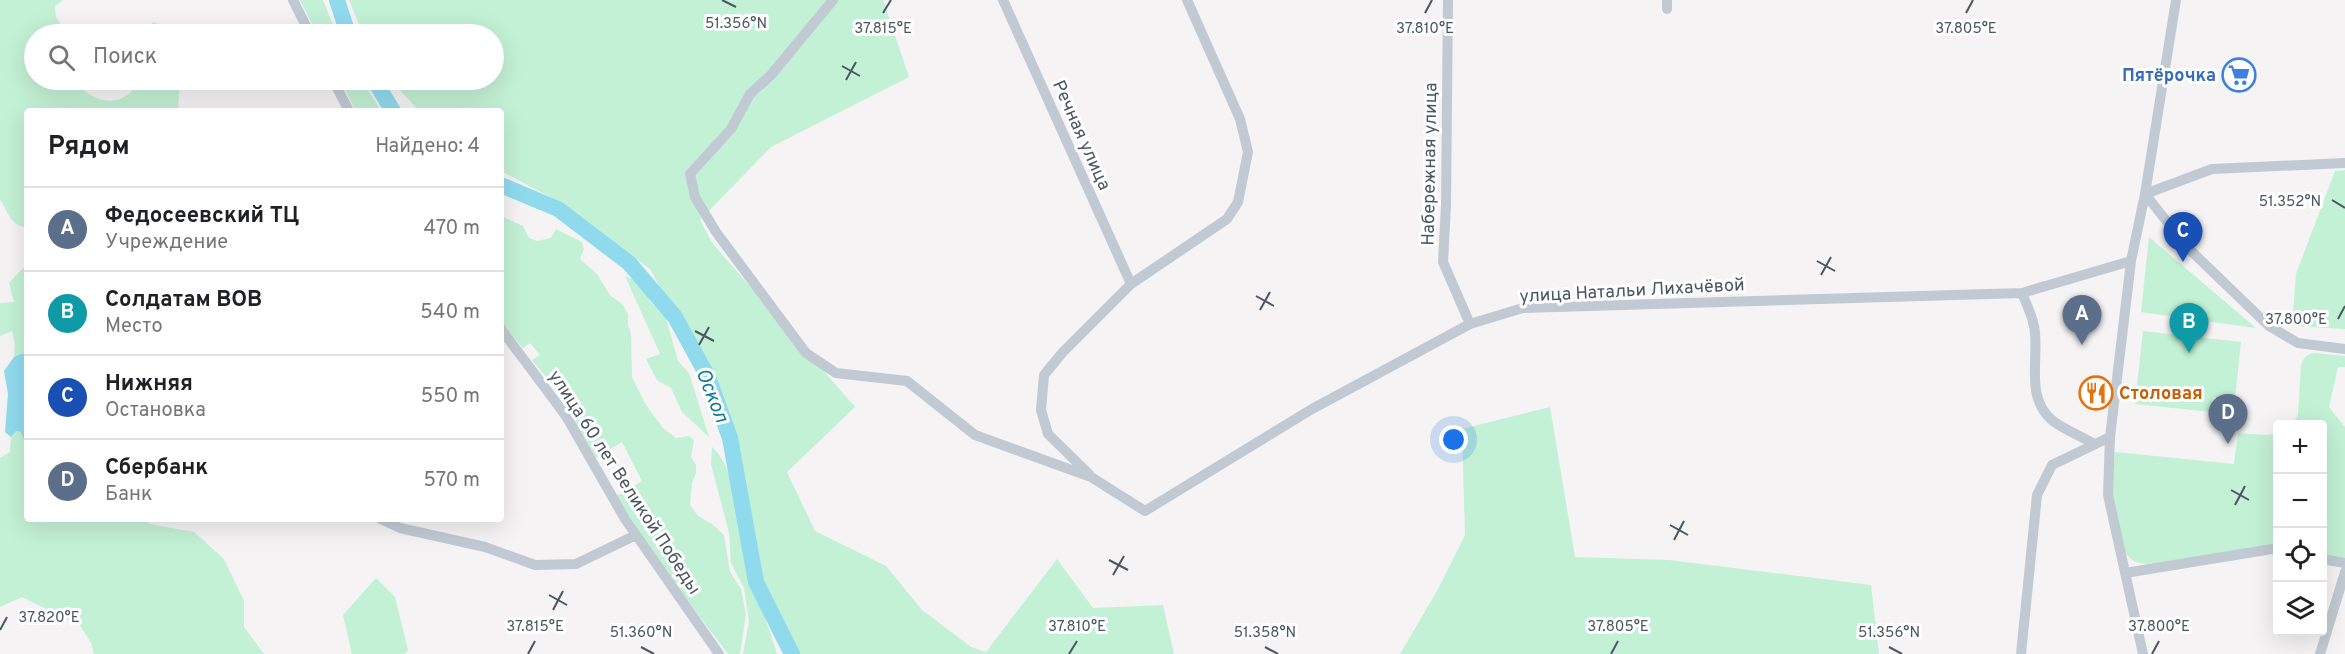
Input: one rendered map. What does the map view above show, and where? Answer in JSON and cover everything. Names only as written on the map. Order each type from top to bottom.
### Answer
[{"type":"street","points":[[293,0],[305,24]]},
{"type":"street","points":[[833,0],[771,75],[750,94],[731,129],[690,174],[695,197],[716,231],[806,353],[836,373],[907,381],[975,435],[1091,477]]},
{"type":"street","name":"Речная улица","points":[[1003,0],[1131,284]]},
{"type":"street","points":[[1091,477],[1048,434],[1041,410],[1044,375],[1063,352],[1131,284],[1227,219],[1238,202],[1248,153],[1240,119],[1187,0]]},
{"type":"street","name":"Набережная улица","points":[[1448,0],[1446,205],[1443,262],[1470,324]]},
{"type":"street","points":[[2143,654],[2108,495],[2110,437],[2131,261],[2145,194],[2176,0]]},
{"type":"street","points":[[338,90],[347,108]]},
{"type":"street","points":[[2145,194],[2212,169],[2345,163]]},
{"type":"street","points":[[2145,194],[2188,248],[2269,326],[2298,343],[2345,349]]},
{"type":"street","name":"улица Натальи Лихачёвой","points":[[1091,477],[1145,511],[1312,409],[1470,324],[1523,308],[2022,293],[2131,261]]},
{"type":"street","points":[[2022,293],[2035,330],[2035,385],[2039,404],[2052,421],[2094,444]]},
{"type":"street","name":"улица 60 лет Великой Победы","points":[[504,333],[566,416],[636,535],[718,654]]},
{"type":"street","points":[[2021,654],[2037,495],[2052,465],[2110,437]]},
{"type":"street","points":[[387,522],[400,528],[485,547],[535,565],[576,564],[636,535]]},
{"type":"street","points":[[2125,573],[2273,549]]},
{"type":"street","points":[[2327,560],[2345,563]]},
{"type":"street","points":[[2320,654],[2345,572]]},
{"type":"green space","points":[[0,0],[63,0],[55,6],[56,17],[61,24],[24,24],[24,90],[84,90],[102,100],[110,101],[119,99],[134,90],[179,90],[178,108],[24,108],[24,226],[10,218],[0,200]]},
{"type":"green space","points":[[300,0],[323,0],[333,24],[312,24]]},
{"type":"green space","points":[[349,0],[883,0],[909,77],[771,147],[700,220],[713,244],[855,407],[787,472],[815,531],[886,566],[922,610],[971,647],[986,652],[1057,559],[1093,608],[1163,605],[1174,654],[792,654],[756,582],[730,438],[708,377],[650,269],[550,197],[504,173],[504,108],[416,108],[400,90],[504,90],[504,24],[359,24]]},
{"type":"green space","points":[[345,90],[368,90],[379,108],[354,108]]},
{"type":"green space","points":[[2345,170],[2345,329],[2292,326],[2296,274],[2335,171]]},
{"type":"green space","points":[[504,217],[523,226],[529,238],[537,241],[551,238],[556,229],[582,242],[584,249],[580,259],[597,274],[610,295],[623,305],[628,314],[632,377],[646,405],[663,428],[676,438],[689,436],[694,440],[691,457],[696,465],[696,473],[692,483],[690,505],[698,516],[712,524],[724,535],[730,572],[741,589],[746,614],[740,654],[728,654],[670,578],[616,496],[642,481],[622,442],[596,458],[551,383],[532,360],[540,355],[530,343],[523,348],[504,326]]},
{"type":"green space","points":[[2149,237],[2256,328],[2141,312]]},
{"type":"green space","points":[[24,268],[24,355],[14,357],[15,344],[12,331],[0,336],[0,303],[14,302],[9,283]]},
{"type":"green space","points":[[625,276],[640,283],[650,301],[666,318],[678,361],[689,373],[709,437],[682,412],[671,388],[657,380],[646,359],[660,354]]},
{"type":"green space","points":[[2143,331],[2241,342],[2235,399],[2213,397],[2211,412],[2135,404]]},
{"type":"green space","points":[[2309,354],[2345,356],[2345,367],[2338,367],[2329,407],[2345,427],[2345,559],[2327,555],[2327,420],[2295,420],[2298,415],[2301,365]]},
{"type":"green space","points":[[1550,407],[1575,557],[1669,560],[1871,585],[1879,654],[1400,654],[1437,591],[1465,535],[1462,429]]},
{"type":"green space","points":[[16,431],[22,432],[24,438],[24,522],[148,522],[194,532],[224,559],[244,601],[244,627],[264,654],[94,654],[91,643],[78,622],[68,620],[22,597],[0,607],[0,458],[10,452],[11,437]]},
{"type":"green space","points":[[2238,433],[2273,434],[2273,546],[2149,564],[2138,563],[2129,557],[2124,551],[2112,493],[2115,452],[2234,464]]},
{"type":"green space","points":[[712,447],[721,457],[734,489],[753,578],[777,654],[743,654],[749,622],[744,588],[731,563],[729,533],[711,464]]},
{"type":"green space","points":[[376,578],[395,597],[408,650],[405,654],[352,654],[343,615]]},
{"type":"water","points":[[24,354],[24,440],[21,432],[16,431],[11,437],[5,432],[8,394],[4,371],[14,357]]},
{"type":"waterway","name":"Оскол","points":[[337,0],[345,24]]},
{"type":"waterway","name":"Оскол","points":[[380,90],[391,108]]},
{"type":"waterway","name":"Оскол","points":[[504,186],[558,209],[629,263],[675,317],[708,377],[730,438],[756,582],[792,654]]},
{"type":"place","name":"Пятёрочка","points":[[2239,75]]},
{"type":"place","name":"Нижняя","points":[[2183,262]]},
{"type":"place","name":"Федосеевский ТЦ","points":[[2082,345]]},
{"type":"place","name":"Солдатам ВОВ","points":[[2189,353]]},
{"type":"place","name":"Столовая","points":[[2096,393]]},
{"type":"place","name":"Сбербанк","points":[[2228,444]]}]
